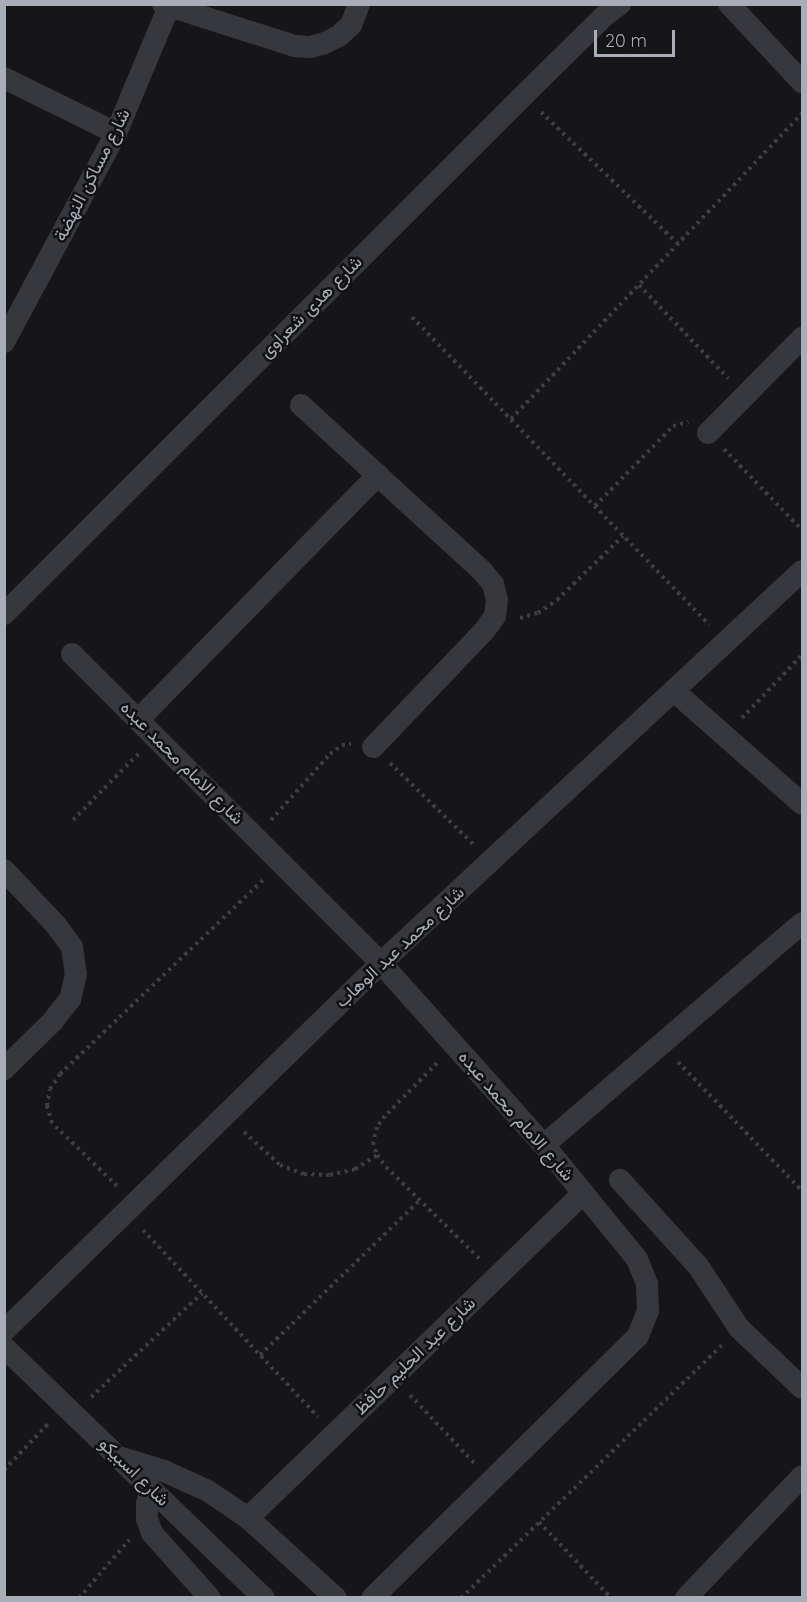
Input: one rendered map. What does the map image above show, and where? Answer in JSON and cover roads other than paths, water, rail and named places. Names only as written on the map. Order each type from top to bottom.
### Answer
[{"type":"street","points":[[167,5],[295,45],[310,46],[325,43],[339,36],[351,25],[359,4]]},
{"type":"street","name":"شارع هدى شعراوى","points":[[4,614],[524,95],[604,16],[620,4]]},
{"type":"street","points":[[729,4],[802,82]]},
{"type":"street","name":"شارع مساكن النهضة","points":[[4,342],[116,133],[167,5]]},
{"type":"street","points":[[4,78],[116,133]]},
{"type":"street","points":[[708,433],[802,338]]},
{"type":"street","points":[[301,405],[493,584],[497,600],[495,616],[485,630],[373,747]]},
{"type":"street","points":[[138,720],[378,476]]},
{"type":"street","name":"شارع محمد عبد الوهاب","points":[[4,1332],[381,963],[802,571]]},
{"type":"street","name":"شارع الامام محمد عبده","points":[[72,654],[381,963],[544,1145],[637,1259],[647,1284],[648,1311],[638,1336],[372,1598]]},
{"type":"street","points":[[674,691],[802,804]]},
{"type":"street","points":[[4,870],[57,925],[72,947],[76,974],[70,999],[53,1021],[4,1068]]},
{"type":"street","points":[[544,1145],[802,923]]},
{"type":"street","points":[[620,1180],[698,1266],[739,1328],[802,1388]]},
{"type":"street","name":"شارع عبد الحليم حافظ","points":[[248,1518],[583,1193]]},
{"type":"street","name":"شارع اسبيكو","points":[[4,1347],[264,1598]]},
{"type":"street","points":[[118,1457],[164,1471],[207,1491],[248,1518],[336,1598]]},
{"type":"street","points":[[686,1598],[802,1476]]},
{"type":"street","points":[[151,1489],[147,1504],[147,1519],[152,1533],[210,1598]]}]
